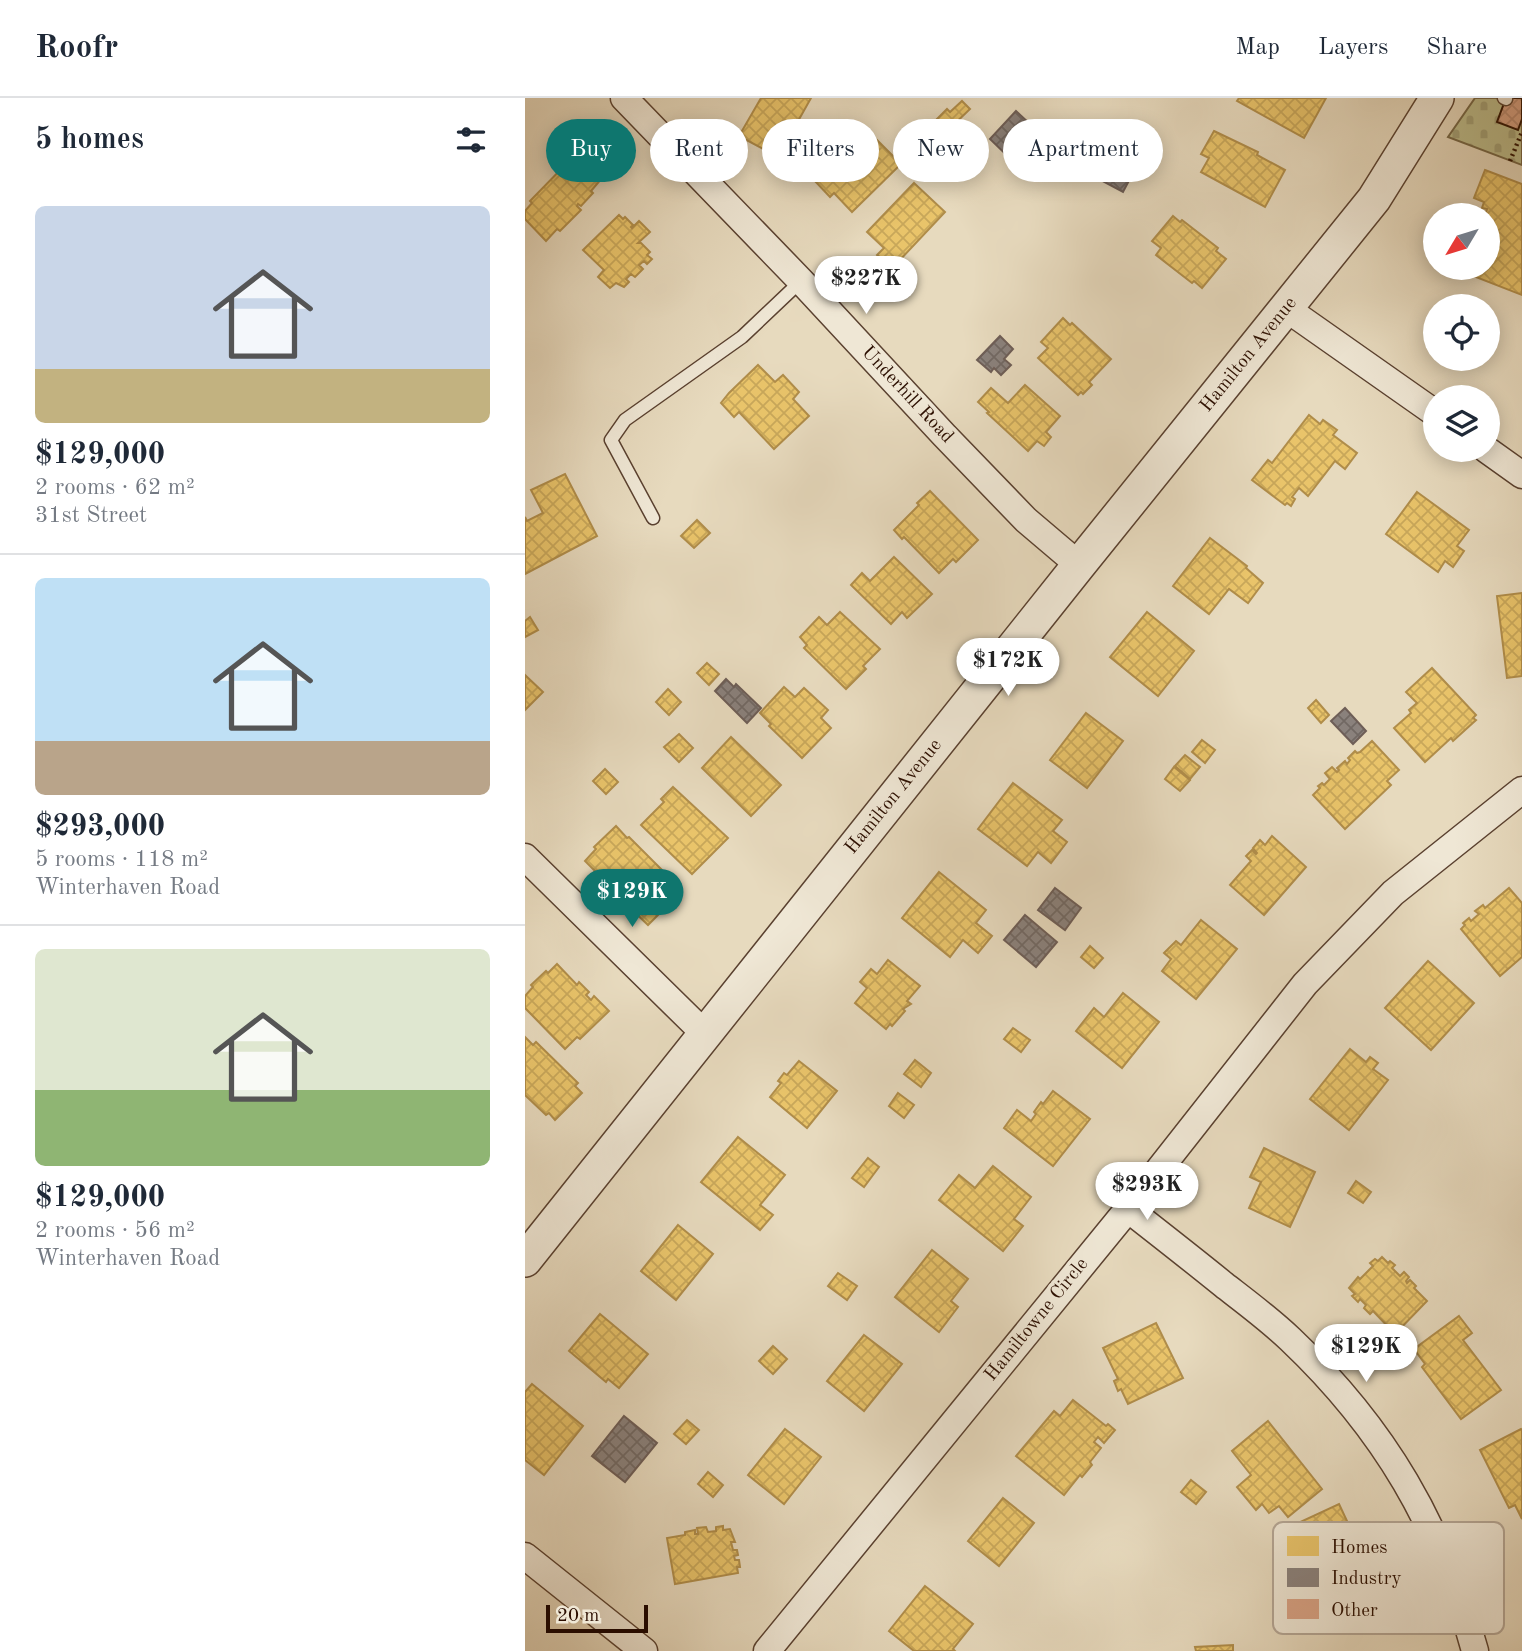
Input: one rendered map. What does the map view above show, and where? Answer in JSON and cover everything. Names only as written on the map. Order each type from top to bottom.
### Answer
[{"type":"street","name":"Underhill Road","points":[[624,98],[1026,520],[1079,565]]},
{"type":"street","name":"Hamilton Avenue","points":[[525,1260],[1374,199],[1437,98]]},
{"type":"street","points":[[1287,309],[1423,405]]},
{"type":"street","points":[[1500,459],[1522,475]]},
{"type":"street","name":"Hamiltowne Circle","points":[[767,1651],[1128,1209],[1305,984],[1393,892],[1522,790]]},
{"type":"street","points":[[525,857],[705,1034]]},
{"type":"street","points":[[1128,1209],[1289,1338],[1343,1394],[1378,1438],[1428,1522]]},
{"type":"street","points":[[525,1556],[644,1651]]},
{"type":"street","points":[[1470,1634],[1475,1651]]},
{"type":"lane","points":[[653,518],[611,440],[625,420],[741,337],[801,281]]},
{"type":"path","points":[[1510,161],[1522,132]]},
{"type":"green space","points":[[1475,98],[1522,98],[1522,165],[1448,137]]},
{"type":"building: Homes","points":[[761,98],[811,98],[799,119],[762,119],[762,148],[748,141],[748,120]]},
{"type":"building: Homes","points":[[1239,98],[1326,98],[1304,138],[1237,101]]},
{"type":"building: Homes","points":[[962,101],[970,109],[960,119],[937,119],[947,109],[950,112]]},
{"type":"building: Homes","points":[[1214,131],[1258,152],[1257,155],[1285,170],[1265,207],[1201,172],[1209,158],[1201,154]]},
{"type":"building: Homes","points":[[879,142],[893,156],[893,172],[852,212],[834,193],[830,197],[816,182],[879,182]]},
{"type":"building: Homes","points":[[1485,170],[1522,184],[1522,295],[1484,280],[1500,280],[1500,203],[1484,203],[1474,198]]},
{"type":"building: Homes","points":[[548,182],[599,182],[581,206],[578,204],[581,210],[546,241],[525,219],[525,211],[532,203],[530,201]]},
{"type":"building: Homes","points":[[914,183],[945,212],[898,262],[897,260],[890,267],[877,255],[884,248],[867,232]]},
{"type":"building: Homes","points":[[619,215],[633,225],[632,228],[639,221],[650,232],[638,243],[650,252],[647,255],[652,259],[647,264],[644,261],[639,265],[643,269],[635,277],[631,274],[624,287],[616,283],[610,288],[598,277],[604,270],[583,250]]},
{"type":"building: Homes","points":[[1173,216],[1218,248],[1216,251],[1226,259],[1202,288],[1156,255],[1161,248],[1152,241]]},
{"type":"building: Homes","points":[[1063,318],[1111,359],[1089,382],[1092,385],[1083,394],[1081,392],[1078,395],[1038,358],[1048,348],[1041,342]]},
{"type":"building: Homes","points":[[758,365],[775,382],[783,375],[799,392],[793,399],[809,416],[774,449],[739,412],[734,417],[721,403]]},
{"type":"building: Homes","points":[[1025,385],[1060,416],[1046,432],[1051,437],[1044,446],[1037,441],[1028,451],[978,402],[991,388],[1008,403]]},
{"type":"building: Homes","points":[[1309,415],[1320,424],[1323,420],[1337,430],[1333,435],[1357,453],[1345,469],[1335,461],[1308,496],[1299,488],[1292,497],[1295,499],[1291,506],[1287,503],[1285,505],[1252,480],[1268,460],[1272,463]]},
{"type":"building: Homes","points":[[565,474],[597,536],[525,574],[525,517],[527,521],[543,513],[531,490]]},
{"type":"building: Homes","points":[[930,491],[978,540],[956,562],[953,559],[939,573],[894,530]]},
{"type":"building: Homes","points":[[1417,492],[1469,530],[1457,546],[1464,551],[1453,567],[1445,561],[1438,572],[1386,534]]},
{"type":"building: Homes","points":[[697,520],[710,533],[694,548],[681,536]]},
{"type":"building: Homes","points":[[1210,538],[1247,566],[1263,583],[1248,603],[1229,589],[1209,614],[1173,586]]},
{"type":"building: Homes","points":[[894,557],[932,594],[907,618],[902,612],[891,624],[851,585],[862,573],[870,581]]},
{"type":"building: Homes","points":[[1522,593],[1522,676],[1507,678],[1497,596]]},
{"type":"building: Homes","points":[[840,612],[880,649],[863,666],[866,669],[846,689],[804,648],[807,645],[800,637],[819,617],[827,625]]},
{"type":"building: Homes","points":[[1147,612],[1194,651],[1158,696],[1110,657]]},
{"type":"building: Homes","points":[[530,617],[538,630],[525,637],[525,621]]},
{"type":"building: Homes","points":[[707,663],[719,674],[709,685],[697,673]]},
{"type":"building: Homes","points":[[1432,668],[1476,715],[1473,718],[1476,720],[1425,762],[1394,728],[1411,713],[1409,710],[1417,703],[1406,692]]},
{"type":"building: Homes","points":[[525,675],[543,692],[525,710]]},
{"type":"building: Homes","points":[[784,687],[795,697],[804,688],[828,710],[821,718],[831,728],[802,758],[769,726],[771,724],[760,713]]},
{"type":"building: Homes","points":[[668,689],[681,702],[669,715],[656,702]]},
{"type":"building: Homes","points":[[1316,700],[1329,715],[1321,723],[1308,708]]},
{"type":"building: Homes","points":[[1086,713],[1123,741],[1087,788],[1050,760]]},
{"type":"building: Homes","points":[[679,734],[693,748],[679,762],[664,747]]},
{"type":"building: Homes","points":[[731,737],[781,785],[751,816],[702,768]]},
{"type":"building: Homes","points":[[1202,740],[1215,750],[1205,763],[1192,752]]},
{"type":"building: Homes","points":[[1372,741],[1399,770],[1387,781],[1391,785],[1345,829],[1313,795],[1320,788],[1318,786],[1322,783],[1324,785],[1330,779],[1325,773],[1332,767],[1337,772],[1337,768],[1345,761],[1347,764],[1350,760],[1348,758],[1355,751],[1360,752]]},
{"type":"building: Homes","points":[[1185,755],[1200,767],[1190,779],[1175,766]]},
{"type":"building: Homes","points":[[1174,767],[1190,780],[1180,791],[1165,779]]},
{"type":"building: Homes","points":[[605,769],[618,782],[606,794],[593,781]]},
{"type":"building: Homes","points":[[1013,783],[1062,820],[1053,831],[1067,842],[1051,863],[1038,852],[1027,866],[978,829]]},
{"type":"building: Homes","points":[[673,787],[728,838],[692,874],[641,825],[664,802],[661,799]]},
{"type":"building: Homes","points":[[616,826],[678,886],[671,892],[675,897],[667,904],[664,900],[662,903],[666,907],[648,925],[627,905],[621,911],[588,878],[595,871],[585,861],[596,849],[594,847]]},
{"type":"building: Homes","points":[[1272,836],[1306,867],[1264,915],[1230,885],[1251,861],[1246,856],[1252,850],[1256,854],[1253,848],[1260,840],[1265,845]]},
{"type":"building: Homes","points":[[939,872],[986,910],[976,923],[992,936],[978,953],[963,940],[950,957],[902,918]]},
{"type":"building: Homes","points":[[1509,888],[1522,903],[1522,957],[1500,976],[1461,929],[1469,918],[1471,921],[1479,914],[1475,911],[1483,905],[1485,908]]},
{"type":"building: Homes","points":[[1201,920],[1237,949],[1196,999],[1162,971],[1171,959],[1164,953],[1176,941],[1181,945]]},
{"type":"building: Homes","points":[[1090,946],[1103,958],[1094,968],[1081,957]]},
{"type":"building: Homes","points":[[888,960],[920,986],[907,1001],[911,1004],[903,1009],[905,1011],[892,1026],[890,1024],[886,1029],[855,1003],[867,988],[860,982],[871,969],[877,974]]},
{"type":"building: Homes","points":[[1428,961],[1474,1003],[1431,1050],[1385,1008]]},
{"type":"building: Homes","points":[[557,964],[577,985],[579,982],[589,992],[586,995],[591,1000],[594,996],[609,1011],[580,1039],[577,1037],[565,1049],[525,1008],[525,996],[533,987],[531,985]]},
{"type":"building: Homes","points":[[1123,993],[1159,1022],[1122,1068],[1076,1031],[1094,1008],[1104,1017]]},
{"type":"building: Homes","points":[[1013,1028],[1030,1040],[1021,1052],[1004,1039]]},
{"type":"building: Homes","points":[[525,1037],[533,1045],[536,1042],[578,1083],[575,1086],[582,1093],[555,1120],[525,1095]]},
{"type":"building: Homes","points":[[1350,1049],[1366,1062],[1370,1057],[1378,1063],[1373,1069],[1388,1080],[1349,1130],[1310,1099]]},
{"type":"building: Homes","points":[[915,1060],[931,1073],[921,1087],[904,1074]]},
{"type":"building: Homes","points":[[799,1061],[837,1091],[807,1128],[770,1097],[781,1083],[778,1081],[784,1073],[787,1075]]},
{"type":"building: Homes","points":[[1053,1091],[1090,1119],[1053,1166],[1004,1128],[1017,1110],[1031,1121],[1041,1102],[1043,1104]]},
{"type":"building: Homes","points":[[898,1093],[914,1105],[904,1118],[889,1106]]},
{"type":"building: Homes","points":[[738,1137],[785,1175],[760,1205],[773,1215],[760,1230],[701,1182]]},
{"type":"building: Homes","points":[[1264,1148],[1315,1172],[1290,1227],[1249,1208],[1261,1182],[1250,1177]]},
{"type":"building: Homes","points":[[868,1158],[879,1167],[864,1187],[852,1178]]},
{"type":"building: Homes","points":[[993,1166],[1031,1197],[1014,1219],[1023,1226],[1003,1251],[939,1200],[959,1175],[975,1188]]},
{"type":"building: Homes","points":[[1356,1181],[1371,1192],[1363,1203],[1348,1193]]},
{"type":"building: Homes","points":[[678,1225],[713,1254],[676,1300],[641,1271]]},
{"type":"building: Homes","points":[[932,1250],[968,1279],[951,1301],[958,1307],[939,1332],[895,1297]]},
{"type":"building: Homes","points":[[1382,1257],[1395,1265],[1392,1268],[1400,1276],[1404,1272],[1409,1277],[1407,1283],[1410,1280],[1427,1301],[1395,1334],[1373,1311],[1370,1314],[1364,1308],[1366,1305],[1360,1299],[1358,1302],[1352,1296],[1355,1294],[1349,1288],[1373,1266],[1370,1263]]},
{"type":"building: Homes","points":[[838,1273],[857,1286],[847,1300],[828,1286]]},
{"type":"building: Homes","points":[[600,1314],[648,1354],[619,1388],[608,1379],[606,1382],[569,1351]]},
{"type":"building: Homes","points":[[1459,1316],[1472,1333],[1463,1340],[1501,1390],[1461,1419],[1422,1367],[1425,1364],[1414,1349]]},
{"type":"building: Homes","points":[[1156,1323],[1183,1378],[1128,1404],[1121,1389],[1118,1391],[1114,1381],[1118,1379],[1103,1348]]},
{"type":"building: Homes","points":[[864,1335],[902,1364],[864,1411],[827,1381]]},
{"type":"building: Homes","points":[[773,1346],[787,1359],[773,1374],[759,1361]]},
{"type":"building: Homes","points":[[532,1384],[583,1426],[544,1475],[525,1460],[525,1392]]},
{"type":"building: Homes","points":[[1073,1400],[1115,1430],[1104,1443],[1098,1437],[1094,1442],[1101,1448],[1090,1462],[1092,1465],[1064,1495],[1016,1456],[1054,1411],[1060,1416]]},
{"type":"building: Homes","points":[[687,1420],[699,1430],[686,1444],[674,1434]]},
{"type":"building: Homes","points":[[1268,1421],[1322,1489],[1288,1517],[1279,1506],[1269,1513],[1262,1504],[1256,1510],[1237,1487],[1251,1475],[1232,1451]]},
{"type":"building: Homes","points":[[785,1429],[821,1457],[784,1504],[748,1475]]},
{"type":"building: Homes","points":[[1521,1429],[1522,1519],[1515,1505],[1509,1508],[1480,1450]]},
{"type":"building: Homes","points":[[708,1472],[723,1485],[713,1497],[698,1484]]},
{"type":"building: Homes","points":[[1191,1480],[1206,1492],[1196,1504],[1181,1492]]},
{"type":"building: Homes","points":[[1003,1498],[1034,1523],[999,1566],[968,1541]]},
{"type":"building: Homes","points":[[1339,1504],[1347,1522],[1300,1522]]},
{"type":"building: Homes","points":[[723,1526],[723,1530],[730,1529],[735,1542],[731,1542],[733,1550],[737,1550],[738,1555],[734,1556],[735,1560],[739,1560],[738,1573],[675,1584],[667,1538],[695,1530],[695,1534],[698,1534],[697,1528],[706,1527],[708,1532]]},
{"type":"building: Homes","points":[[925,1586],[973,1624],[953,1649],[955,1651],[914,1651],[889,1631]]},
{"type":"building: Homes","points":[[1233,1645],[1233,1651],[1196,1651],[1195,1647]]},
{"type":"building: Industry","points":[[1016,111],[1025,119],[1009,119]]},
{"type":"building: Industry","points":[[1003,125],[1003,152],[990,139]]},
{"type":"building: Industry","points":[[1104,182],[1128,182],[1123,192]]},
{"type":"building: Industry","points":[[1000,336],[1013,349],[1004,359],[1011,365],[1001,375],[994,368],[991,372],[977,360]]},
{"type":"building: Industry","points":[[726,679],[734,687],[736,684],[761,708],[747,723],[715,691]]},
{"type":"building: Industry","points":[[1345,708],[1366,731],[1353,744],[1331,721]]},
{"type":"building: Industry","points":[[1055,888],[1081,908],[1065,930],[1038,910]]},
{"type":"building: Industry","points":[[1025,915],[1057,942],[1036,967],[1004,940]]},
{"type":"building: Industry","points":[[624,1416],[657,1443],[625,1482],[592,1456]]},
{"type":"building: Other","points":[[1506,98],[1522,98],[1522,119],[1518,130],[1497,122]]}]
